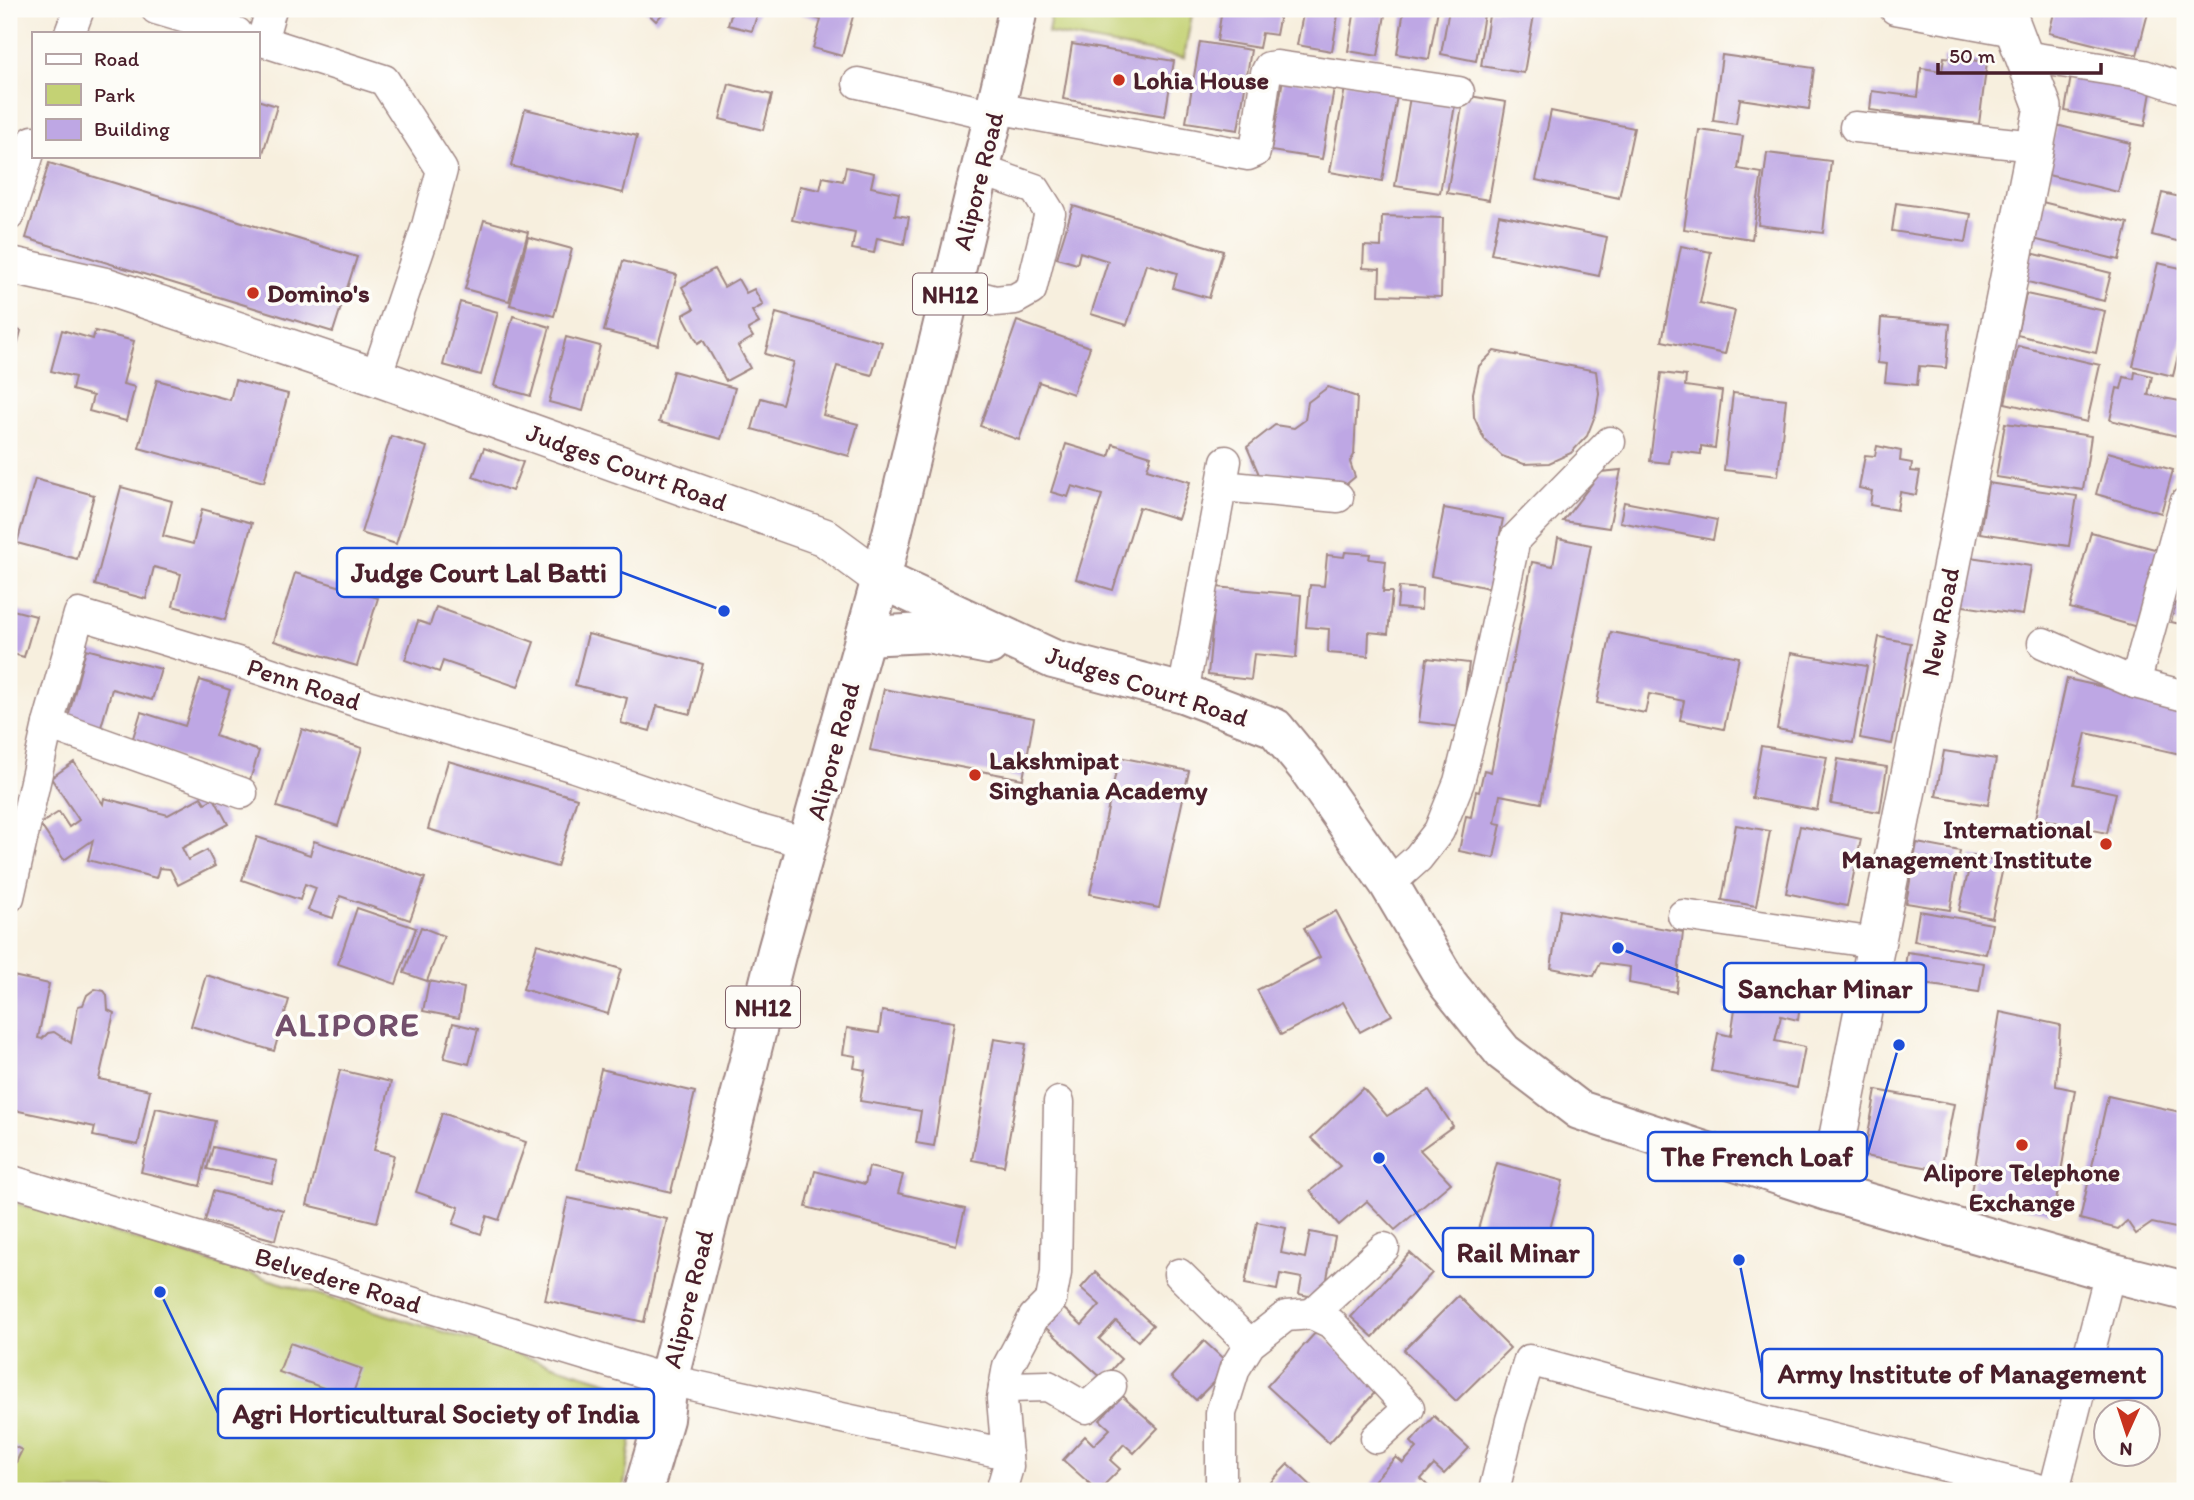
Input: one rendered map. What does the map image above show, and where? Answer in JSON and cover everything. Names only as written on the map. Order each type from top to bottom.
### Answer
[{"type":"highway","name":"Alipore Road","points":[[643,1491],[664,1419],[668,1380],[777,951],[881,579],[1017,9]]},
{"type":"highway","name":"Judges Court Road","points":[[881,579],[1053,659],[1183,692],[1275,728],[1307,767],[1389,884],[1448,984],[1503,1052],[1579,1110],[1827,1191],[2185,1291]]},
{"type":"highway","points":[[865,636],[927,633],[1053,659]]},
{"type":"highway","name":"NH12","points":[[664,1419],[665,1491]]},
{"type":"main road","name":"New Road","points":[[1827,1191],[2043,107],[2015,32]]},
{"type":"main road","name":"Judges Court Road","points":[[9,265],[108,287],[376,377],[824,537],[881,579]]},
{"type":"street","points":[[70,32],[79,9]]},
{"type":"street","points":[[156,9],[232,32]]},
{"type":"street","points":[[256,32],[271,9]]},
{"type":"street","points":[[1895,9],[2015,32],[2185,89]]},
{"type":"street","points":[[259,40],[384,79],[442,170],[427,226],[376,377]]},
{"type":"street","points":[[858,83],[996,106],[1248,155],[1255,152],[1269,67],[1459,92]]},
{"type":"street","points":[[996,106],[1132,121]]},
{"type":"street","points":[[1855,127],[2035,146]]},
{"type":"street","points":[[9,215],[32,144]]},
{"type":"street","points":[[951,289],[995,301],[1014,299],[1031,290],[1050,213],[1035,189],[980,170]]},
{"type":"street","points":[[1389,884],[1418,858],[1440,831],[1459,782],[1484,683],[1515,539],[1610,442]]},
{"type":"street","points":[[1183,692],[1224,474],[1338,497]]},
{"type":"street","points":[[2135,682],[2185,503]]},
{"type":"street","name":"Penn Road","points":[[9,897],[48,724],[79,614],[574,767],[749,827],[807,843]]},
{"type":"street","points":[[2043,643],[2135,682],[2185,696]]},
{"type":"street","points":[[48,724],[242,793]]},
{"type":"street","points":[[1682,915],[1877,943]]},
{"type":"street","points":[[1001,1491],[1008,1467],[1002,1399],[1007,1366],[1034,1317],[1051,1300],[1054,1287],[1059,1102]]},
{"type":"street","name":"Belvedere Road","points":[[9,1180],[668,1380],[1007,1454]]},
{"type":"street","points":[[1312,1314],[1384,1248]]},
{"type":"street","points":[[2054,1491],[2110,1272]]},
{"type":"street","points":[[1179,1274],[1250,1344]]},
{"type":"street","points":[[1221,1491],[1221,1413],[1235,1368],[1250,1344],[1286,1316],[1312,1314],[1331,1323],[1409,1408],[1376,1438]]},
{"type":"street","points":[[1494,1491],[1529,1360],[1642,1391],[2046,1491]]},
{"type":"street","points":[[1004,1387],[1048,1386],[1086,1408],[1111,1385]]},
{"type":"green space","points":[[1052,9],[1193,9],[1184,58],[1048,33]]},
{"type":"green space","points":[[9,1201],[613,1383],[635,1421],[623,1491],[9,1491]]},
{"type":"building","points":[[643,9],[667,9],[656,21]]},
{"type":"building","points":[[733,9],[759,9],[752,31],[728,25]]},
{"type":"building","points":[[784,9],[855,9],[842,56],[813,48],[821,20]]},
{"type":"building","points":[[1222,9],[1281,9],[1276,35],[1262,33],[1259,48],[1217,41]]},
{"type":"building","points":[[1304,9],[1339,9],[1332,51],[1297,45]]},
{"type":"building","points":[[1355,9],[1386,9],[1378,56],[1348,51]]},
{"type":"building","points":[[1404,9],[1438,9],[1429,59],[1397,54]]},
{"type":"building","points":[[1449,9],[1485,9],[1476,61],[1441,54]]},
{"type":"building","points":[[1490,9],[1535,9],[1524,73],[1481,66]]},
{"type":"building","points":[[2055,9],[2149,9],[2137,55],[2049,33]]},
{"type":"building","points":[[1200,42],[1251,50],[1238,130],[1186,122]]},
{"type":"building","name":"Lohia House","points":[[1072,44],[1174,61],[1165,116],[1063,99]]},
{"type":"building","points":[[1722,55],[1814,68],[1809,109],[1740,99],[1736,124],[1713,121]]},
{"type":"building","points":[[1944,57],[1987,62],[1979,124],[1870,110],[1872,91],[1918,97],[1921,68],[1942,71]]},
{"type":"building","points":[[2071,76],[2151,92],[2145,126],[2065,111]]},
{"type":"building","points":[[1283,79],[1334,88],[1322,159],[1271,151]]},
{"type":"building","points":[[1346,82],[1398,90],[1382,181],[1330,172]]},
{"type":"building","points":[[729,84],[772,95],[763,130],[720,119]]},
{"type":"building","points":[[1411,91],[1456,99],[1440,193],[1395,186]]},
{"type":"building","points":[[1464,95],[1506,102],[1489,200],[1447,193]]},
{"type":"building","points":[[259,101],[277,106],[263,153],[259,152]]},
{"type":"building","points":[[525,109],[637,136],[623,193],[511,166]]},
{"type":"building","points":[[1551,111],[1634,128],[1619,198],[1536,180]]},
{"type":"building","points":[[2056,125],[2130,143],[2118,192],[2044,174]]},
{"type":"building","points":[[1699,130],[1743,136],[1738,169],[1762,173],[1752,239],[1684,229]]},
{"type":"building","points":[[1767,153],[1831,161],[1823,233],[1758,225]]},
{"type":"building","points":[[49,163],[357,257],[333,332],[26,238]]},
{"type":"building","points":[[846,167],[874,173],[871,187],[899,193],[895,215],[909,217],[904,244],[877,238],[874,253],[852,249],[855,233],[792,220],[800,186],[820,190],[823,177],[843,181]]},
{"type":"building","points":[[2162,193],[2185,198],[2185,243],[2152,235]]},
{"type":"building","points":[[2038,201],[2128,223],[2119,260],[2029,238]]},
{"type":"building","points":[[1896,203],[1971,214],[1966,242],[1892,231]]},
{"type":"building","points":[[1073,206],[1223,251],[1209,298],[1173,288],[1177,273],[1146,264],[1127,325],[1091,314],[1108,261],[1080,252],[1077,264],[1057,258]]},
{"type":"building","points":[[1499,215],[1607,237],[1599,276],[1491,254]]},
{"type":"building","points":[[1382,216],[1443,218],[1441,297],[1379,295],[1380,269],[1363,268],[1364,246],[1381,247]]},
{"type":"building","points":[[484,220],[528,232],[509,301],[465,289]]},
{"type":"building","points":[[528,237],[572,249],[554,316],[510,305]]},
{"type":"building","points":[[1681,246],[1711,252],[1700,303],[1735,311],[1725,354],[1662,341]]},
{"type":"building","points":[[2027,252],[2111,273],[2104,301],[2020,280]]},
{"type":"building","points":[[623,261],[677,275],[658,345],[604,331]]},
{"type":"building","points":[[2158,263],[2185,269],[2185,337],[2183,336],[2173,376],[2133,366]]},
{"type":"building","points":[[714,269],[724,287],[738,279],[746,293],[754,289],[763,305],[752,311],[759,323],[748,329],[753,337],[738,346],[750,368],[726,381],[703,340],[698,343],[683,315],[694,309],[682,287]]},
{"type":"building","points":[[2026,294],[2105,311],[2096,353],[2017,335]]},
{"type":"building","points":[[460,302],[498,312],[481,375],[443,365]]},
{"type":"building","points":[[776,313],[882,342],[872,375],[837,366],[823,415],[858,424],[849,456],[752,429],[761,398],[782,404],[794,362],[765,354]]},
{"type":"building","points":[[513,316],[550,327],[531,396],[494,386]]},
{"type":"building","points":[[1881,318],[1950,324],[1946,368],[1919,366],[1917,385],[1885,382],[1887,364],[1878,363]]},
{"type":"building","points":[[1017,321],[1090,347],[1073,394],[1039,382],[1019,440],[980,426]]},
{"type":"building","points":[[9,328],[21,331],[10,372],[9,372]]},
{"type":"building","points":[[62,330],[93,339],[95,331],[134,341],[123,384],[135,387],[126,421],[89,411],[93,396],[72,390],[75,377],[51,371]]},
{"type":"building","points":[[566,337],[600,346],[583,411],[549,402]]},
{"type":"building","points":[[2018,346],[2100,365],[2087,422],[2005,403]]},
{"type":"building","points":[[1494,351],[1596,371],[1599,393],[1596,413],[1587,436],[1571,453],[1549,463],[1524,464],[1502,456],[1484,439],[1474,417],[1473,393],[1479,366]]},
{"type":"building","points":[[673,371],[735,388],[721,439],[659,422]]},
{"type":"building","points":[[2135,372],[2152,376],[2148,395],[2185,402],[2185,438],[2110,420],[2117,388],[2121,389],[2124,377],[2134,379]]},
{"type":"building","points":[[1661,373],[1686,376],[1685,386],[1722,391],[1715,448],[1701,446],[1701,454],[1671,450],[1669,463],[1650,461]]},
{"type":"building","points":[[157,380],[230,400],[235,380],[288,394],[264,482],[139,448]]},
{"type":"building","points":[[1328,387],[1357,397],[1354,455],[1350,462],[1355,477],[1342,488],[1326,480],[1318,483],[1261,479],[1247,447],[1275,425],[1294,428],[1305,420],[1308,402]]},
{"type":"building","points":[[1733,393],[1786,399],[1778,476],[1724,470]]},
{"type":"building","points":[[2005,423],[2091,436],[2083,490],[1996,477]]},
{"type":"building","points":[[391,436],[427,447],[396,544],[361,533]]},
{"type":"building","points":[[1066,444],[1109,457],[1113,444],[1151,456],[1147,469],[1190,482],[1178,519],[1139,507],[1113,590],[1076,579],[1102,495],[1072,486],[1068,497],[1051,492]]},
{"type":"building","points":[[1877,446],[1901,451],[1900,461],[1912,463],[1911,471],[1920,472],[1916,495],[1900,492],[1897,510],[1870,505],[1872,491],[1859,488],[1865,455],[1875,456]]},
{"type":"building","points":[[484,448],[523,462],[512,491],[473,477]]},
{"type":"building","points":[[2108,452],[2173,470],[2161,513],[2096,494]]},
{"type":"building","points":[[1621,470],[1609,528],[1563,521],[1601,472]]},
{"type":"building","points":[[35,479],[94,495],[77,559],[17,543]]},
{"type":"building","points":[[1988,483],[2077,496],[2069,546],[1980,533]]},
{"type":"building","points":[[121,487],[172,501],[163,536],[193,544],[202,509],[252,523],[225,620],[173,606],[181,574],[154,567],[146,599],[95,585]]},
{"type":"building","points":[[1624,502],[1717,520],[1713,540],[1620,522]]},
{"type":"building","points":[[1444,508],[1503,519],[1489,588],[1431,576]]},
{"type":"building","points":[[2091,532],[2162,551],[2141,628],[2070,608]]},
{"type":"building","points":[[1558,538],[1591,545],[1541,803],[1500,795],[1495,823],[1501,824],[1494,858],[1459,851],[1466,816],[1471,817],[1476,791],[1479,792],[1484,770],[1491,772],[1532,562],[1553,566]]},
{"type":"building","points":[[1345,552],[1370,554],[1369,559],[1386,561],[1383,592],[1392,592],[1388,634],[1369,632],[1368,656],[1328,653],[1329,629],[1306,627],[1310,585],[1324,586],[1327,555],[1344,557]]},
{"type":"building","points":[[1970,557],[2031,566],[2023,615],[1963,606]]},
{"type":"building","points":[[295,573],[378,598],[357,666],[274,641]]},
{"type":"building","points":[[2185,584],[2185,625],[2171,622]]},
{"type":"building","points":[[1216,587],[1301,595],[1296,658],[1254,654],[1251,680],[1208,675]]},
{"type":"building","points":[[1399,587],[1422,589],[1421,610],[1397,608]]},
{"type":"building","points":[[436,607],[534,642],[518,687],[443,661],[439,672],[405,660],[418,621],[430,625]]},
{"type":"building","points":[[9,609],[36,616],[24,657],[9,653]]},
{"type":"building","points":[[1611,632],[1739,657],[1724,729],[1680,720],[1684,701],[1649,694],[1645,713],[1597,703]]},
{"type":"building","points":[[588,634],[703,664],[690,714],[657,706],[650,731],[621,723],[627,698],[575,685]]},
{"type":"building","points":[[1879,637],[1911,643],[1892,744],[1860,738]]},
{"type":"building","points":[[86,649],[161,669],[152,700],[112,689],[101,727],[68,718]]},
{"type":"building","points":[[1791,653],[1867,666],[1853,743],[1777,729]]},
{"type":"building","points":[[1427,658],[1469,663],[1461,727],[1419,722]]},
{"type":"building","points":[[2067,679],[2185,705],[2185,755],[2086,733],[2074,784],[2116,793],[2107,833],[2036,818]]},
{"type":"building","points":[[200,680],[230,690],[215,736],[259,751],[250,780],[132,741],[141,712],[185,726]]},
{"type":"building","points":[[884,689],[1034,718],[1023,779],[870,750]]},
{"type":"building","points":[[302,729],[362,748],[338,826],[277,807]]},
{"type":"building","points":[[1761,746],[1827,757],[1817,810],[1752,798]]},
{"type":"building","points":[[1944,751],[1996,759],[1988,805],[1936,796]]},
{"type":"building","points":[[1119,757],[1189,771],[1159,908],[1090,894]]},
{"type":"building","points":[[1838,759],[1887,767],[1880,812],[1831,804]]},
{"type":"building","points":[[448,761],[577,798],[557,867],[428,829]]},
{"type":"building","points":[[74,762],[103,804],[104,798],[168,815],[201,797],[205,803],[214,798],[228,824],[182,848],[188,860],[207,850],[215,866],[178,885],[170,869],[159,868],[156,878],[88,860],[93,840],[64,860],[40,824],[59,812],[69,827],[79,820],[51,778]]},
{"type":"building","points":[[1736,825],[1770,831],[1756,906],[1722,900]]},
{"type":"building","points":[[1800,826],[1861,839],[1847,906],[1786,893]]},
{"type":"building","points":[[257,837],[310,855],[314,841],[425,878],[410,920],[340,896],[333,918],[308,910],[316,888],[305,884],[300,900],[242,880]]},
{"type":"building","points":[[1917,843],[1960,851],[1950,910],[1906,903]]},
{"type":"building","points":[[1972,856],[2004,863],[1992,918],[1959,911]]},
{"type":"building","points":[[357,908],[416,928],[396,984],[338,964]]},
{"type":"building","points":[[1560,910],[1683,932],[1676,992],[1629,983],[1630,967],[1600,963],[1594,976],[1551,968]]},
{"type":"building","points":[[1336,911],[1392,1015],[1360,1032],[1343,1002],[1281,1035],[1257,990],[1320,957],[1304,928]]},
{"type":"building","points":[[1919,911],[1992,924],[1986,954],[1914,941]]},
{"type":"building","points":[[421,927],[444,936],[427,981],[404,973]]},
{"type":"building","points":[[537,944],[621,969],[608,1014],[523,989]]},
{"type":"building","points":[[1907,952],[1984,963],[1979,992],[1903,981]]},
{"type":"building","points":[[1732,968],[1803,984],[1798,1020],[1781,1016],[1775,1041],[1805,1047],[1797,1088],[1711,1071],[1718,1033],[1731,1036],[1735,1009],[1725,1007]]},
{"type":"building","points":[[206,975],[289,1000],[274,1051],[191,1026]]},
{"type":"building","points":[[13,976],[49,984],[38,1038],[42,1039],[48,1033],[54,1032],[71,1043],[78,1006],[83,1005],[87,995],[95,989],[104,991],[107,995],[108,1010],[114,1013],[99,1079],[150,1090],[138,1145],[93,1136],[95,1127],[9,1109],[9,997]]},
{"type":"building","points":[[429,981],[464,988],[459,1018],[423,1011]]},
{"type":"building","points":[[882,1011],[954,1022],[934,1146],[916,1143],[921,1111],[860,1101],[865,1070],[854,1068],[856,1056],[843,1054],[847,1028],[879,1033]]},
{"type":"building","name":"Alipore Telephone Exchange","points":[[2000,1012],[2060,1025],[2056,1086],[2075,1090],[2054,1213],[1970,1199]]},
{"type":"building","points":[[453,1023],[478,1029],[469,1064],[444,1058]]},
{"type":"building","points":[[994,1039],[1026,1044],[1004,1166],[972,1160]]},
{"type":"building","points":[[601,1069],[695,1092],[671,1192],[577,1169]]},
{"type":"building","points":[[340,1070],[391,1082],[374,1150],[394,1155],[377,1222],[307,1205]]},
{"type":"building","points":[[1363,1088],[1387,1116],[1429,1090],[1453,1126],[1420,1150],[1451,1183],[1395,1230],[1367,1201],[1339,1225],[1310,1191],[1340,1166],[1311,1138]]},
{"type":"building","points":[[1876,1090],[1954,1104],[1941,1170],[1864,1156]]},
{"type":"building","points":[[2108,1096],[2185,1113],[2185,1230],[2152,1223],[2136,1234],[2127,1221],[2118,1229],[2080,1219]]},
{"type":"building","points":[[156,1108],[215,1121],[200,1186],[141,1172]]},
{"type":"building","points":[[442,1113],[526,1142],[499,1220],[487,1216],[481,1234],[453,1224],[459,1207],[416,1192]]},
{"type":"building","points":[[213,1147],[277,1161],[272,1183],[207,1169]]},
{"type":"building","points":[[1497,1163],[1563,1181],[1544,1251],[1477,1233]]},
{"type":"building","points":[[869,1167],[903,1175],[898,1193],[965,1209],[956,1245],[806,1207],[815,1171],[865,1184]]},
{"type":"building","points":[[213,1191],[283,1210],[275,1240],[205,1221]]},
{"type":"building","points":[[568,1198],[667,1219],[644,1322],[545,1300]]},
{"type":"building","points":[[1257,1222],[1286,1228],[1281,1253],[1305,1258],[1310,1232],[1335,1237],[1323,1299],[1299,1294],[1302,1278],[1280,1274],[1277,1290],[1245,1284]]},
{"type":"building","points":[[1410,1253],[1432,1273],[1373,1337],[1351,1317]]},
{"type":"building","points":[[1095,1272],[1153,1325],[1138,1341],[1116,1321],[1099,1339],[1121,1359],[1103,1379],[1045,1327],[1063,1308],[1082,1325],[1100,1305],[1081,1288]]},
{"type":"building","points":[[1458,1296],[1510,1348],[1456,1401],[1404,1350]]},
{"type":"building","points":[[1317,1331],[1379,1388],[1329,1443],[1267,1386]]},
{"type":"building","points":[[1204,1341],[1230,1365],[1196,1400],[1171,1377]]},
{"type":"building","points":[[290,1343],[362,1369],[351,1398],[279,1372]]},
{"type":"building","points":[[1122,1396],[1158,1428],[1134,1453],[1124,1444],[1110,1460],[1120,1469],[1098,1491],[1063,1460],[1085,1436],[1094,1445],[1110,1429],[1100,1420]]},
{"type":"building","points":[[1434,1416],[1469,1448],[1444,1474],[1434,1465],[1421,1479],[1431,1489],[1429,1491],[1379,1491],[1371,1484],[1396,1457],[1403,1463],[1417,1448],[1411,1442]]},
{"type":"building","points":[[9,1444],[22,1450],[9,1477]]},
{"type":"building","points":[[1288,1464],[1317,1491],[1274,1491],[1268,1485]]},
{"type":"place","name":"Lohia House","points":[[1119,80]]},
{"type":"place","name":"Domino's","points":[[253,293]]},
{"type":"place","name":"Judge Court Lal Batti","points":[[724,611]]},
{"type":"place","name":"Lakshmipat Singhania Academy","points":[[975,775]]},
{"type":"place","name":"International Management Institute","points":[[2106,844]]},
{"type":"place","name":"Sanchar Minar","points":[[1618,948]]},
{"type":"place","name":"The French Loaf","points":[[1899,1045]]},
{"type":"place","name":"Alipore Telephone Exchange","points":[[2022,1145]]},
{"type":"place","name":"Rail Minar","points":[[1379,1158]]},
{"type":"place","name":"Army Institute of Management","points":[[1739,1260]]},
{"type":"place","name":"Agri Horticultural Society of India","points":[[160,1292]]},
{"type":"district","name":"ALIPORE","points":[[348,1024]]}]
